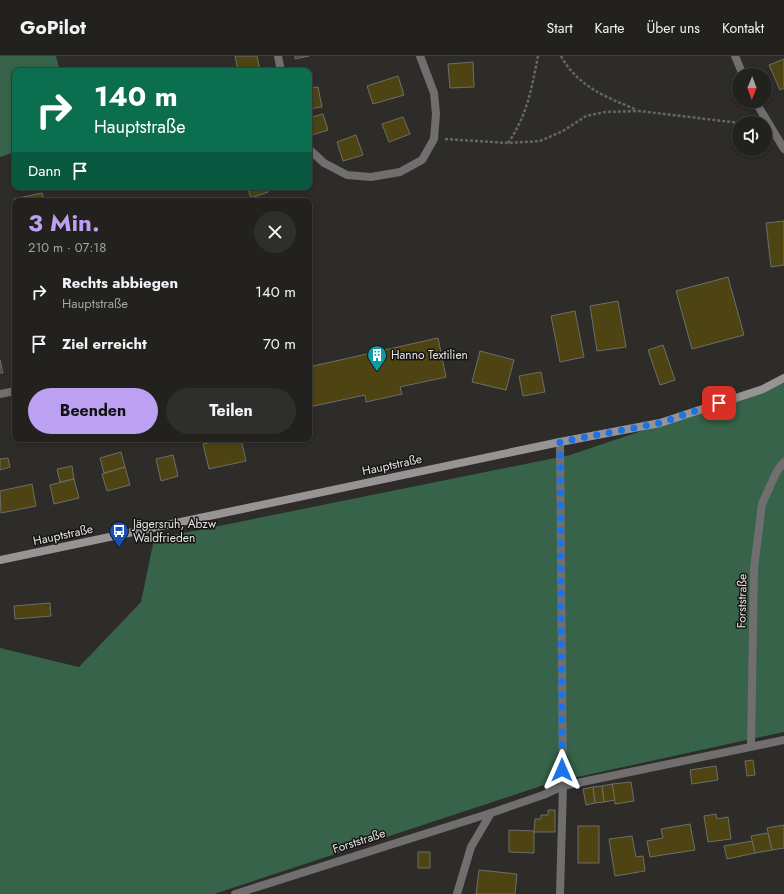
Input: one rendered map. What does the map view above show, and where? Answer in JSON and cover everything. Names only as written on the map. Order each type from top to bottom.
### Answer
[{"type":"main road","name":"Hauptstraße","points":[[0,560],[560,442],[660,423],[763,389],[784,378]]},
{"type":"street","points":[[278,56],[280,68]]},
{"type":"street","points":[[312,152],[324,163],[347,175],[372,176],[400,172],[422,160],[434,139],[436,114],[434,93],[420,56]]},
{"type":"street","points":[[735,56],[740,68]]},
{"type":"street","points":[[759,108],[784,149]]},
{"type":"street","points":[[0,394],[12,392]]},
{"type":"street","points":[[560,442],[562,786],[560,894]]},
{"type":"street","name":"Forststraße","points":[[751,746],[754,569],[762,504],[777,471],[784,462]]},
{"type":"street","name":"Forststraße","points":[[235,894],[491,813],[543,795],[562,786],[784,740]]},
{"type":"street","points":[[457,894],[471,847],[491,813]]},
{"type":"path","points":[[508,144],[515,133],[528,102],[538,56]]},
{"type":"path","points":[[561,56],[577,78],[600,94],[639,111]]},
{"type":"path","points":[[434,139],[508,144],[540,141],[564,131],[586,116],[605,112],[639,111],[732,122]]},
{"type":"green space","points":[[0,56],[56,56],[59,68],[12,68],[12,153],[0,157]]},
{"type":"green space","points":[[784,383],[784,732],[550,783],[214,894],[0,894],[0,648],[79,667],[141,602],[154,539],[570,455]]},
{"type":"building","points":[[235,56],[257,56],[259,68],[237,68]]},
{"type":"building","points":[[295,56],[309,56],[295,59]]},
{"type":"building","points":[[784,59],[784,88],[780,90],[772,72],[772,68],[769,65]]},
{"type":"building","points":[[473,62],[474,87],[450,88],[448,64]]},
{"type":"building","points":[[398,76],[404,95],[373,104],[367,86]]},
{"type":"building","points":[[318,87],[322,107],[312,109],[312,88]]},
{"type":"building","points":[[323,114],[328,130],[312,135],[312,117]]},
{"type":"building","points":[[403,117],[410,134],[389,142],[382,124]]},
{"type":"building","points":[[356,135],[363,155],[343,161],[337,142]]},
{"type":"building","points":[[248,190],[267,190],[268,192],[251,198]]},
{"type":"building","points":[[42,193],[43,198],[19,198]]},
{"type":"building","points":[[784,221],[784,265],[771,267],[766,223]]},
{"type":"building","points":[[728,277],[744,335],[692,349],[676,291]]},
{"type":"building","points":[[618,301],[626,347],[597,351],[590,306]]},
{"type":"building","points":[[575,311],[584,357],[560,362],[551,316]]},
{"type":"building","name":"Hanno Textilien","points":[[438,338],[446,377],[400,387],[402,394],[366,402],[365,395],[312,406],[312,366]]},
{"type":"building","points":[[663,345],[675,380],[660,385],[648,350]]},
{"type":"building","points":[[480,351],[514,360],[506,390],[472,382]]},
{"type":"building","points":[[0,360],[3,373],[0,373]]},
{"type":"building","points":[[541,372],[545,392],[523,396],[519,376]]},
{"type":"building","points":[[213,442],[242,442],[246,461],[209,469],[203,444]]},
{"type":"building","points":[[121,452],[125,467],[104,473],[100,458]]},
{"type":"building","points":[[173,455],[178,476],[161,481],[156,459]]},
{"type":"building","points":[[8,458],[10,467],[0,470],[0,459]]},
{"type":"building","points":[[72,466],[74,479],[60,482],[57,469]]},
{"type":"building","points":[[125,467],[130,485],[107,491],[102,474]]},
{"type":"building","points":[[74,479],[79,498],[54,504],[50,485]]},
{"type":"building","points":[[32,484],[36,506],[1,513],[0,491]]},
{"type":"building","points":[[50,603],[51,616],[15,619],[14,606]]},
{"type":"building","points":[[753,760],[755,775],[747,776],[745,761]]},
{"type":"building","points":[[716,766],[718,780],[692,784],[690,770]]},
{"type":"building","points":[[631,782],[634,801],[615,804],[612,784]]},
{"type":"building","points":[[612,784],[615,800],[604,802],[602,786]]},
{"type":"building","points":[[602,786],[604,802],[595,803],[593,787]]},
{"type":"building","points":[[593,787],[595,803],[586,805],[583,789]]},
{"type":"building","points":[[548,810],[555,810],[555,832],[534,832],[535,819],[541,819],[541,815],[548,815]]},
{"type":"building","points":[[716,814],[717,819],[728,817],[731,839],[708,842],[704,816]]},
{"type":"building","points":[[690,824],[695,850],[650,857],[647,841],[663,838],[661,829]]},
{"type":"building","points":[[784,825],[784,848],[772,850],[767,828]]},
{"type":"building","points":[[578,826],[599,826],[599,863],[578,863]]},
{"type":"building","points":[[509,830],[534,831],[534,853],[509,852]]},
{"type":"building","points":[[768,833],[772,850],[755,853],[751,836]]},
{"type":"building","points":[[632,836],[636,857],[643,856],[645,871],[615,876],[609,839]]},
{"type":"building","points":[[752,841],[755,853],[727,859],[724,846]]},
{"type":"building","points":[[418,852],[430,852],[430,868],[418,868]]},
{"type":"building","points":[[479,870],[517,874],[515,894],[476,894]]},
{"type":"place","name":"Hanno Textilien","points":[[377,372]]},
{"type":"place","name":"Jägersruh, Abzw Waldfrieden","points":[[119,548]]},
{"type":"route","points":[[562,770],[560,442],[660,423],[719,403]]}]
